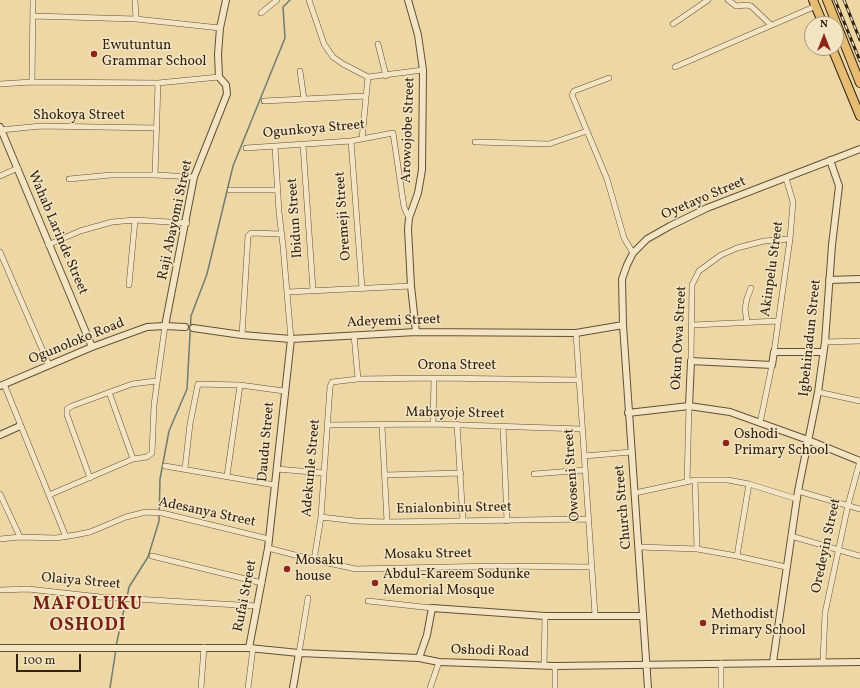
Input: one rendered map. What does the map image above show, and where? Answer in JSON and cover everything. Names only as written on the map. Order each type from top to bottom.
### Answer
[{"type":"highway","points":[[827,0],[860,83]]},
{"type":"highway","points":[[815,3],[820,16]]},
{"type":"highway","points":[[835,56],[860,116]]},
{"type":"street","points":[[32,82],[33,0]]},
{"type":"street","points":[[135,0],[136,19]]},
{"type":"street","points":[[0,84],[32,82],[158,83],[219,77],[218,54],[220,28],[226,0]]},
{"type":"street","points":[[261,13],[277,0]]},
{"type":"street","points":[[309,0],[324,44],[333,57],[368,77],[386,76],[423,70]]},
{"type":"street","name":"Arowojobe Street","points":[[408,0],[418,35],[423,70],[421,174],[415,206],[409,218],[408,229],[411,286],[416,332]]},
{"type":"street","points":[[673,24],[708,0]]},
{"type":"street","points":[[728,0],[736,6],[751,6],[771,25]]},
{"type":"street","points":[[676,67],[771,25],[815,3]]},
{"type":"street","points":[[33,16],[136,19],[220,28]]},
{"type":"street","points":[[378,44],[386,76]]},
{"type":"street","points":[[300,71],[304,99]]},
{"type":"street","name":"Raji Abayomi Street","points":[[165,326],[187,223],[194,177],[227,94],[226,86],[219,77]]},
{"type":"street","points":[[362,138],[368,77]]},
{"type":"street","points":[[609,78],[572,92],[586,131],[607,178],[624,238],[633,253]]},
{"type":"street","points":[[155,175],[158,83]]},
{"type":"street","points":[[264,101],[365,96]]},
{"type":"street","name":"Shokoya Street","points":[[0,129],[41,126],[157,128]]},
{"type":"street","name":"Wahab Larinde Street","points":[[0,129],[18,168],[48,245],[92,347]]},
{"type":"street","points":[[475,142],[549,144],[586,131]]},
{"type":"street","name":"Ogunkoya Street","points":[[246,148],[351,141],[393,133],[404,207],[409,218]]},
{"type":"street","name":"Oremeji Street","points":[[351,141],[362,288]]},
{"type":"street","name":"Ibidun Street","points":[[303,145],[313,290]]},
{"type":"street","points":[[275,146],[277,190],[288,292],[291,339]]},
{"type":"street","name":"Oyetayo Street","points":[[623,325],[622,279],[633,253],[647,239],[707,208],[860,149]]},
{"type":"street","name":"Igbehinadun Street","points":[[773,662],[798,491],[818,392],[824,352],[829,280],[839,186],[830,160]]},
{"type":"street","points":[[0,176],[18,168]]},
{"type":"street","points":[[69,179],[111,175],[194,177]]},
{"type":"street","name":"Akinpelu Street","points":[[772,365],[790,239],[793,202],[786,178]]},
{"type":"street","points":[[230,190],[277,190]]},
{"type":"street","points":[[48,245],[80,232],[112,222],[135,220],[187,223]]},
{"type":"street","points":[[129,285],[135,220]]},
{"type":"street","points":[[242,335],[248,236],[251,233],[281,234]]},
{"type":"street","name":"Okun Owa Street","points":[[687,482],[693,325],[692,285],[702,267],[721,255],[737,248],[764,242],[790,239]]},
{"type":"street","points":[[0,252],[49,364]]},
{"type":"street","points":[[829,280],[860,278]]},
{"type":"street","points":[[288,292],[411,286]]},
{"type":"street","points":[[747,322],[745,309],[751,288]]},
{"type":"street","points":[[693,325],[778,321]]},
{"type":"street","name":"Adeyemi Street","points":[[165,326],[291,339],[354,334],[416,332],[576,333],[596,328],[623,325]]},
{"type":"street","name":"Church Street","points":[[623,325],[648,688]]},
{"type":"street","points":[[49,495],[133,459],[146,457],[152,453],[156,381],[165,326]]},
{"type":"street","name":"Ogunoloko Road","points":[[2,385],[49,364],[147,327],[165,326]]},
{"type":"street","name":"Owoseni Street","points":[[576,333],[581,429],[595,616]]},
{"type":"street","points":[[354,334],[358,379]]},
{"type":"street","name":"Daudu Street","points":[[268,548],[284,391],[291,339]]},
{"type":"street","points":[[825,342],[860,341]]},
{"type":"street","points":[[774,352],[824,352]]},
{"type":"street","points":[[691,361],[772,365],[760,423]]},
{"type":"street","points":[[433,424],[434,378]]},
{"type":"street","name":"Orona Street","points":[[336,380],[434,378],[578,380]]},
{"type":"street","name":"Adekunle Street","points":[[314,560],[321,517],[330,384],[336,380]]},
{"type":"street","points":[[90,478],[67,415],[67,409],[132,384],[156,381]]},
{"type":"street","points":[[185,468],[197,386],[200,383],[240,385],[284,391]]},
{"type":"street","points":[[2,385],[66,537]]},
{"type":"street","points":[[227,476],[240,385]]},
{"type":"street","points":[[109,392],[133,459]]},
{"type":"street","points":[[818,392],[860,401]]},
{"type":"street","points":[[628,413],[689,406],[730,412],[808,440],[860,461]]},
{"type":"street","points":[[457,424],[463,521]]},
{"type":"street","name":"Mabayoje Street","points":[[328,425],[382,426],[457,424],[581,429]]},
{"type":"street","points":[[0,435],[20,426]]},
{"type":"street","points":[[382,426],[387,522]]},
{"type":"street","points":[[502,426],[507,521]]},
{"type":"street","points":[[584,456],[631,452]]},
{"type":"street","name":"Oredeyin Street","points":[[823,662],[825,613],[848,505],[860,461]]},
{"type":"street","points":[[165,466],[185,468],[275,485]]},
{"type":"street","points":[[277,469],[324,473]]},
{"type":"street","points":[[534,474],[585,470]]},
{"type":"street","points":[[385,475],[460,473]]},
{"type":"street","points":[[696,480],[696,550]]},
{"type":"street","points":[[635,493],[696,480],[728,480],[749,484],[797,499]]},
{"type":"street","points":[[737,556],[749,484]]},
{"type":"street","points":[[798,491],[860,509]]},
{"type":"street","points":[[0,494],[20,537]]},
{"type":"street","name":"Adesanya Street","points":[[0,539],[20,537],[66,537],[90,532],[126,517],[154,512],[269,539]]},
{"type":"street","name":"Enialonbinu Street","points":[[321,517],[355,521],[387,522],[588,519]]},
{"type":"street","points":[[791,536],[860,556]]},
{"type":"street","points":[[639,547],[696,550],[737,556],[786,567]]},
{"type":"street","name":"Mosaku Street","points":[[268,548],[356,569],[496,566],[592,566]]},
{"type":"street","name":"Rufai Street","points":[[251,648],[256,606],[262,583],[268,548]]},
{"type":"street","points":[[152,556],[262,583]]},
{"type":"street","name":"Olaiya Street","points":[[0,590],[28,589],[82,595],[256,606]]},
{"type":"street","points":[[293,688],[308,598]]},
{"type":"street","points":[[368,601],[432,608],[545,616],[643,616]]},
{"type":"street","points":[[419,658],[427,635],[432,608]]},
{"type":"street","points":[[544,666],[545,616]]},
{"type":"street","points":[[201,688],[204,647]]},
{"type":"street","name":"Oshodi Road","points":[[0,648],[251,648],[299,653],[419,658],[439,662],[544,666],[860,662]]},
{"type":"street","points":[[248,688],[251,648]]},
{"type":"street","points":[[430,688],[439,662]]},
{"type":"street","points":[[721,663],[721,688]]},
{"type":"street","points":[[555,666],[555,688]]},
{"type":"waterway","points":[[127,597],[129,587],[148,557],[159,521],[160,479],[169,431],[187,389],[191,316],[207,274],[233,166],[285,38],[283,7],[290,0]]},
{"type":"waterway","points":[[116,646],[126,600]]},
{"type":"waterway","points":[[110,688],[116,649]]},
{"type":"railway","points":[[835,0],[860,61]]},
{"type":"railway","points":[[844,0],[860,40]]},
{"type":"place","name":"Ewutuntun Grammar School","points":[[94,54]]},
{"type":"place","name":"Oshodi Primary School","points":[[726,443]]},
{"type":"place","name":"Mosaku house","points":[[287,569]]},
{"type":"place","name":"Abdul-Kareem Sodunke Memorial Mosque","points":[[375,583]]},
{"type":"place","name":"Methodist Primary School","points":[[703,623]]},
{"type":"district","name":"MAFOLUKU OSHODI","points":[[88,616]]}]
